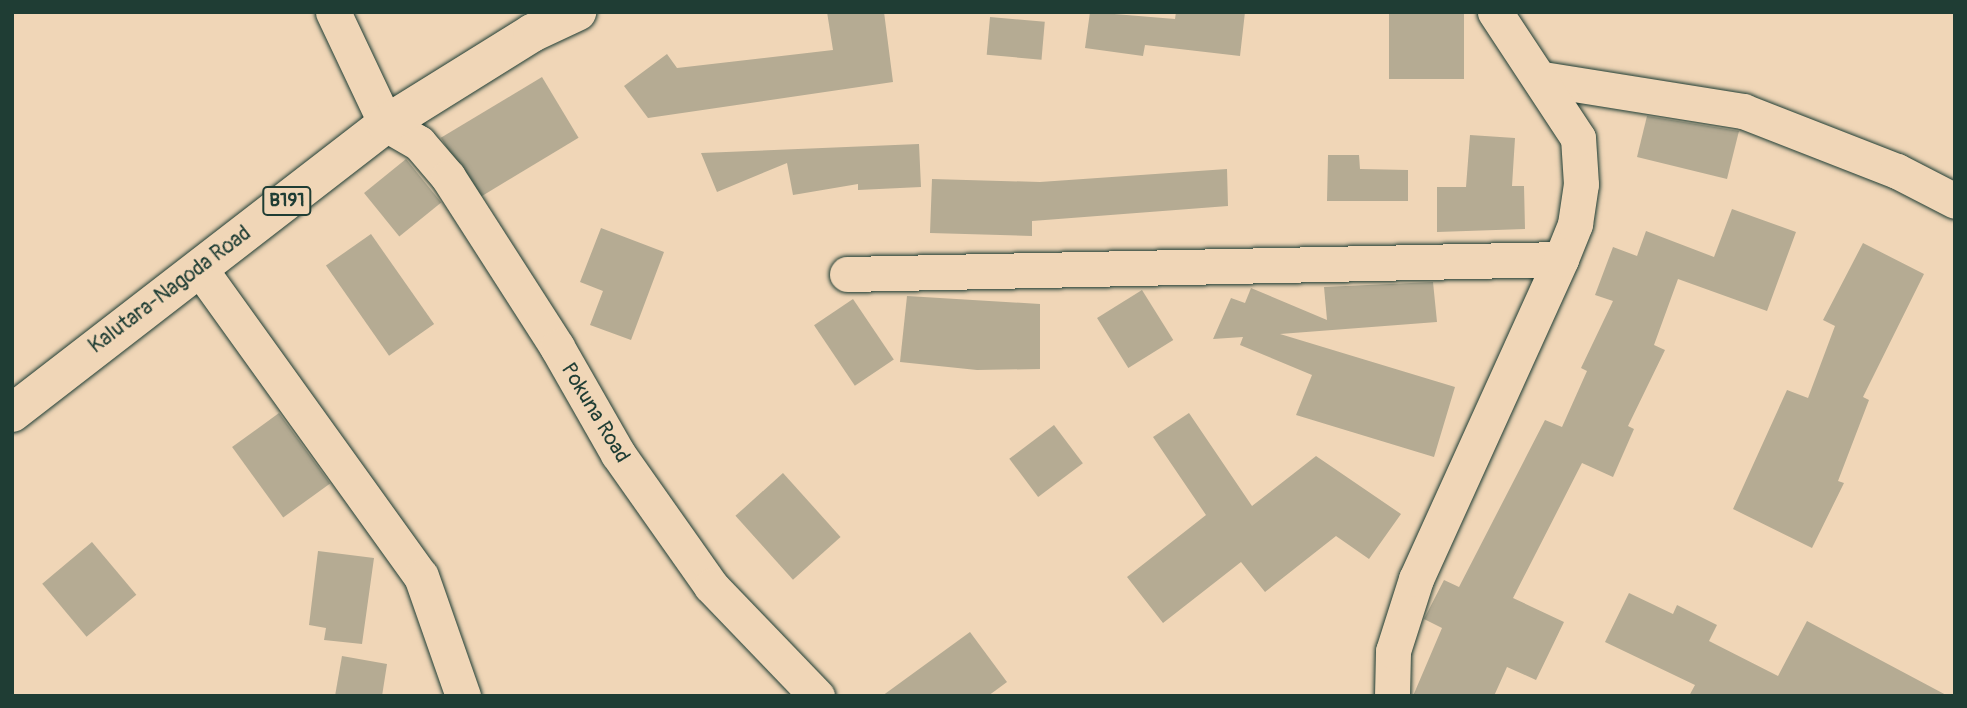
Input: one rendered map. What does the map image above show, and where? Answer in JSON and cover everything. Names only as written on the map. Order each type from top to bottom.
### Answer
[{"type":"main road","name":"Kalutara-Nagoda Road","points":[[12,413],[386,124],[533,33],[577,12]]},
{"type":"street","points":[[333,12],[386,124]]},
{"type":"street","points":[[1392,696],[1393,651],[1416,579],[1561,259],[1574,224],[1581,184],[1578,138],[1543,79],[1495,12]]},
{"type":"street","points":[[1543,79],[1744,111],[1897,171],[1955,201]]},
{"type":"street","name":"Pokuna Road","points":[[386,124],[419,144],[448,177],[633,476],[712,586],[817,696]]},
{"type":"street","points":[[847,274],[1561,259]]},
{"type":"street","points":[[200,269],[421,576],[463,696]]},
{"type":"building","points":[[827,12],[884,12],[893,82],[648,118],[624,86],[667,54],[677,68],[833,50]]},
{"type":"building","points":[[1090,12],[1175,19],[1176,12],[1245,12],[1240,56],[1145,45],[1143,56],[1085,48]]},
{"type":"building","points":[[1389,12],[1464,12],[1464,79],[1389,79]]},
{"type":"building","points":[[990,17],[1045,22],[1041,60],[987,55]]},
{"type":"building","points":[[542,77],[579,138],[477,199],[441,138]]},
{"type":"building","points":[[1647,116],[1739,131],[1727,179],[1637,157]]},
{"type":"building","points":[[1470,135],[1515,138],[1512,186],[1524,186],[1525,229],[1437,232],[1437,187],[1466,187]]},
{"type":"building","points":[[919,144],[921,187],[858,190],[858,184],[793,195],[787,163],[717,192],[701,153]]},
{"type":"building","points":[[1328,155],[1359,155],[1360,169],[1408,170],[1408,201],[1327,201]]},
{"type":"building","points":[[406,159],[441,203],[399,237],[364,193]]},
{"type":"building","points":[[1227,169],[1228,206],[1032,221],[1032,236],[930,233],[932,179],[1040,182]]},
{"type":"building","points":[[1732,209],[1796,232],[1767,311],[1678,279],[1654,345],[1665,350],[1628,426],[1634,429],[1613,477],[1582,463],[1513,598],[1564,622],[1536,680],[1507,667],[1494,696],[1413,696],[1442,628],[1424,619],[1444,580],[1459,587],[1545,420],[1562,427],[1587,371],[1581,368],[1613,301],[1595,295],[1613,247],[1637,256],[1646,231],[1714,257]]},
{"type":"building","points":[[601,228],[664,252],[631,340],[590,325],[603,291],[580,282]]},
{"type":"building","points":[[371,234],[434,324],[389,356],[326,266]]},
{"type":"building","points":[[1863,243],[1924,274],[1863,397],[1869,400],[1838,481],[1844,483],[1812,548],[1733,509],[1787,390],[1808,398],[1835,326],[1823,320]]},
{"type":"building","points":[[1433,282],[1437,322],[1280,334],[1455,387],[1434,457],[1296,415],[1312,375],[1240,345],[1243,337],[1213,339],[1231,298],[1245,303],[1251,288],[1327,320],[1324,287]]},
{"type":"building","points":[[1142,290],[1173,340],[1128,368],[1097,318]]},
{"type":"building","points":[[907,296],[1040,304],[1040,369],[977,370],[900,362]]},
{"type":"building","points":[[853,299],[894,360],[855,386],[814,325]]},
{"type":"building","points":[[279,413],[330,483],[283,517],[232,447]]},
{"type":"building","points":[[1189,413],[1252,506],[1316,456],[1401,514],[1369,559],[1336,536],[1265,592],[1241,562],[1163,623],[1127,577],[1206,515],[1153,437]]},
{"type":"building","points":[[1054,425],[1083,463],[1038,497],[1009,459]]},
{"type":"building","points":[[783,473],[841,537],[793,580],[735,516]]},
{"type":"building","points":[[92,542],[136,595],[87,637],[42,584]]},
{"type":"building","points":[[318,551],[374,558],[362,644],[324,640],[326,628],[309,625]]},
{"type":"building","points":[[1629,593],[1673,614],[1677,605],[1717,625],[1709,641],[1778,676],[1807,621],[1948,696],[1689,696],[1695,685],[1605,642]]},
{"type":"building","points":[[970,632],[1007,682],[988,696],[882,696]]},
{"type":"building","points":[[342,656],[387,664],[382,696],[335,696]]}]
